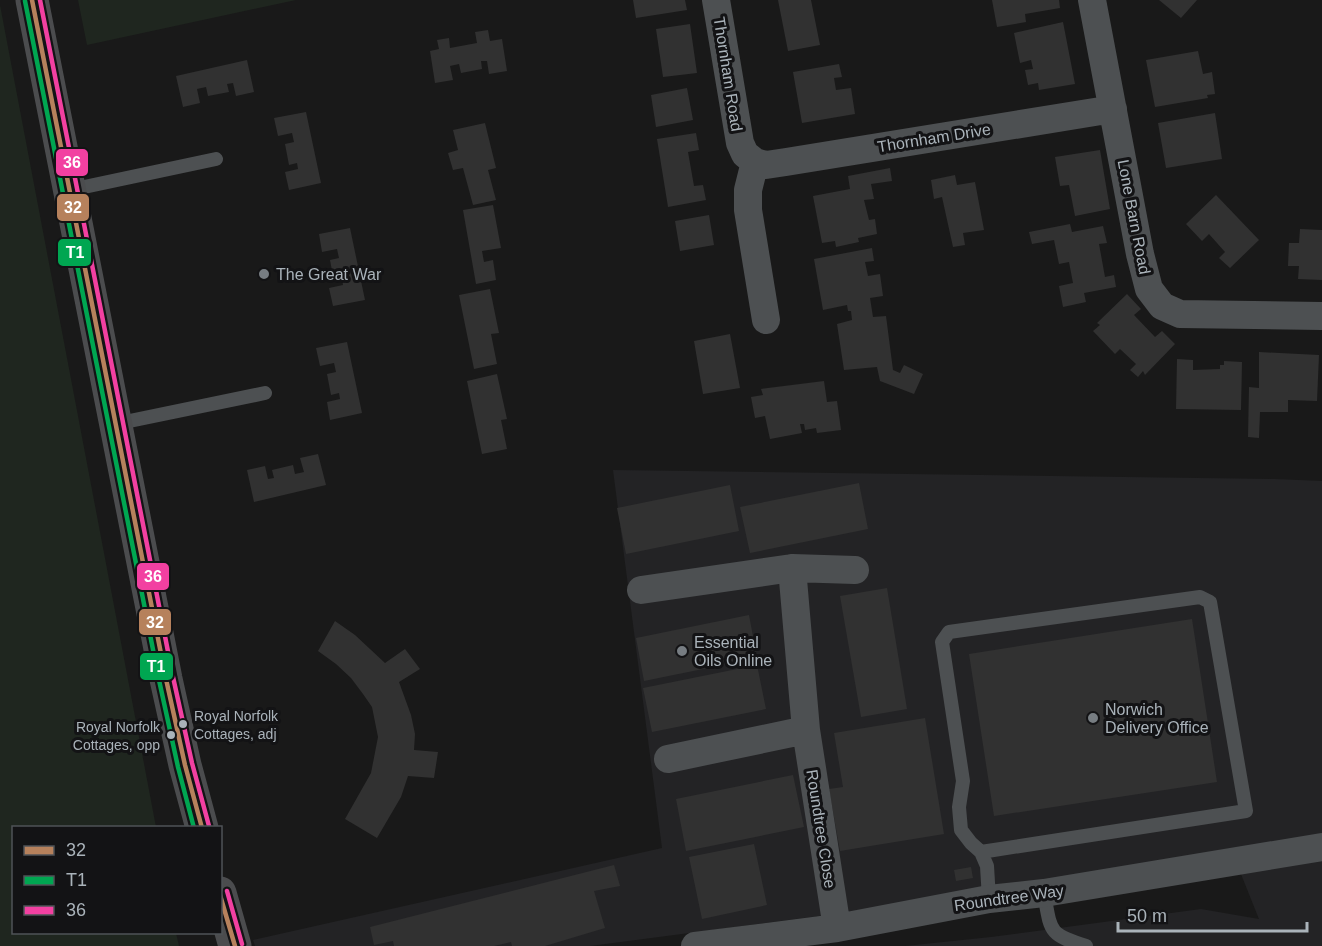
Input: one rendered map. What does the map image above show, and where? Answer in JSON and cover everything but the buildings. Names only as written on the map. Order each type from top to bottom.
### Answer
[{"type":"highway","points":[[32,0],[168,690],[201,826]]},
{"type":"highway","points":[[222,900],[235,946]]},
{"type":"street","name":"Thornham Road","points":[[716,0],[740,143],[745,154],[755,162]]},
{"type":"street","name":"Lone Barn Road","points":[[1092,0],[1140,254],[1149,289],[1162,306],[1180,314],[1322,316]]},
{"type":"street","name":"Thornham Drive","points":[[755,162],[766,165],[1113,109]]},
{"type":"street","points":[[755,162],[748,190],[748,210],[766,320]]},
{"type":"street","points":[[640,590],[792,568],[855,570]]},
{"type":"street","name":"Roundtree Close","points":[[792,568],[806,730],[837,928]]},
{"type":"street","points":[[668,759],[806,730]]},
{"type":"street","name":"Roundtree Way","points":[[712,945],[837,928],[989,899],[1044,893],[1322,847]]},
{"type":"lane","points":[[70,190],[216,159]]},
{"type":"lane","points":[[115,424],[265,393]]},
{"type":"lane","points":[[981,852],[1246,811],[1210,602],[1200,597],[949,632],[942,642],[963,781],[959,807],[961,830],[981,852],[987,866],[989,899]]},
{"type":"lane","points":[[1044,893],[1050,923],[1058,937],[1086,946]]},
{"type":"shaded area","points":[[78,0],[296,0],[87,45]]},
{"type":"shaded area","points":[[0,5],[156,826],[12,826],[12,934],[176,934],[179,946],[0,946]]},
{"type":"shaded area","points":[[613,470],[1322,481],[1322,946],[905,946],[1201,909],[1259,919],[1231,849],[1086,881],[590,946],[255,946],[253,940],[662,848]]},
{"type":"transit line","name":"32","points":[[32,0],[166,679],[201,826]]},
{"type":"transit line","name":"36","points":[[40,0],[173,677],[209,826]]},
{"type":"transit line","name":"T1","points":[[25,1],[159,680],[193,826]]},
{"type":"transit line","name":"36","points":[[227,891],[242,944]]},
{"type":"transit line","name":"32","points":[[222,902],[235,946]]},
{"type":"place","name":"The Great War","points":[[264,274]]},
{"type":"place","name":"Essential Oils Online","points":[[682,651]]},
{"type":"place","name":"Norwich Delivery Office","points":[[1093,718]]},
{"type":"place","name":"Royal Norfolk Cottages, adj","points":[[183,724]]},
{"type":"place","name":"Royal Norfolk Cottages, opp","points":[[171,735]]}]
